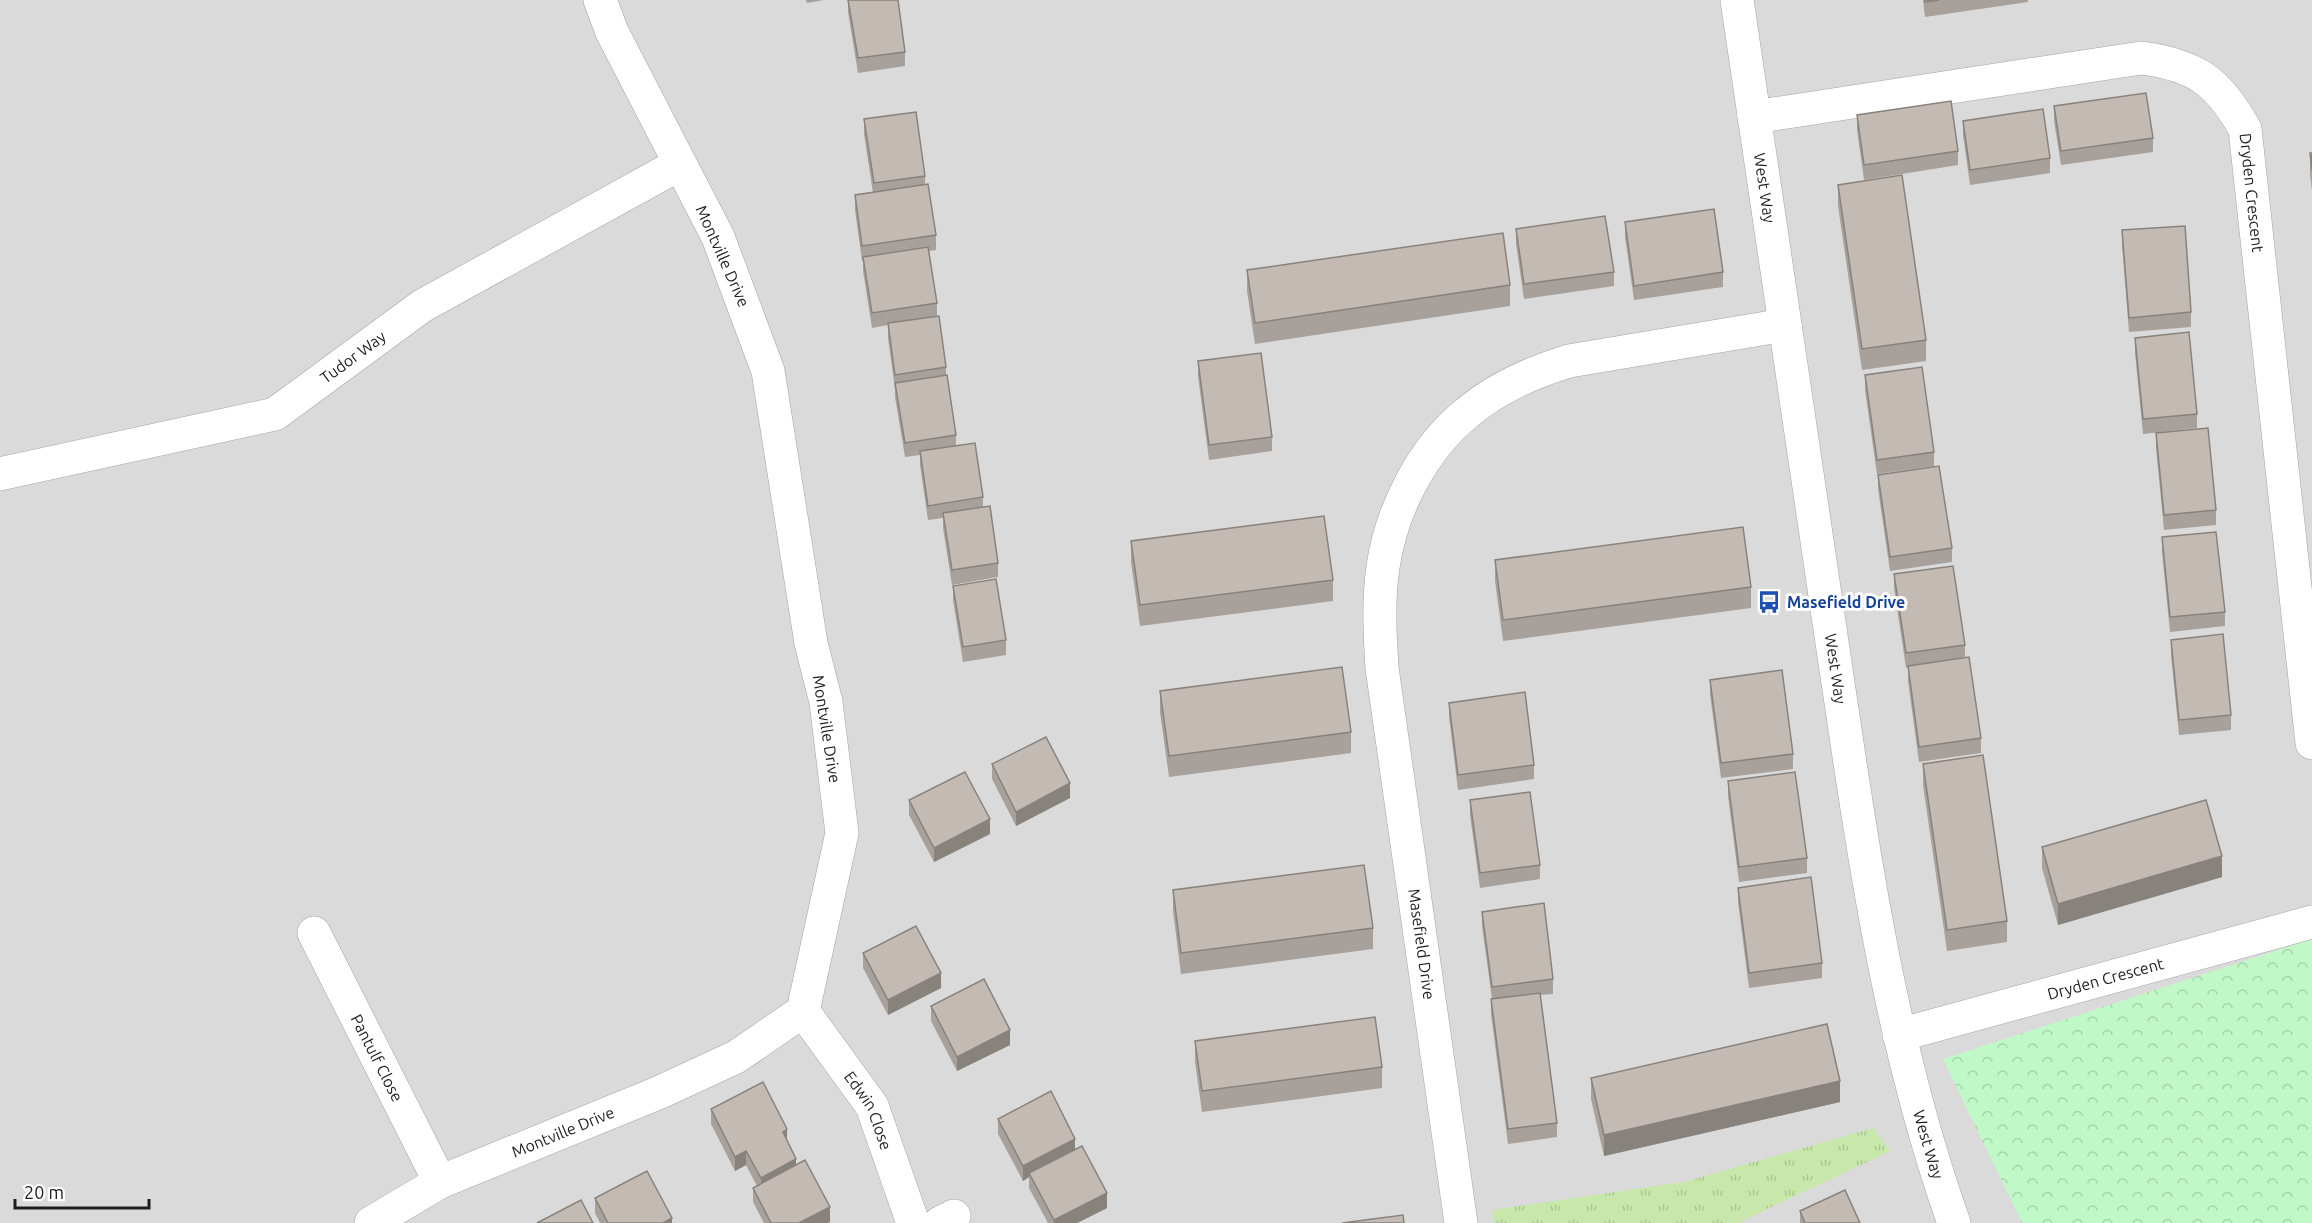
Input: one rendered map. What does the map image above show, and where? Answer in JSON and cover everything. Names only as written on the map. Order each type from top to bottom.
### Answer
[{"type":"street","name":"Montville Drive","points":[[371,1223],[440,1182],[658,1093],[736,1057],[803,1011],[842,833],[826,702],[811,643],[768,371],[718,237],[678,165],[612,32],[600,0]]},
{"type":"street","name":"West Way","points":[[1737,0],[1855,795],[1881,954],[1928,1150],[1954,1223]]},
{"type":"street","name":"Dryden Crescent","points":[[1755,117],[2140,58],[2170,62],[2179,66],[2206,79],[2228,98],[2245,129],[2312,743]]},
{"type":"street","name":"Tudor Way","points":[[0,474],[275,414],[422,306],[678,165]]},
{"type":"street","name":"Masefield Drive","points":[[1461,1223],[1382,668],[1380,620],[1383,567],[1395,520],[1412,481],[1435,447],[1466,413],[1536,371],[1569,361],[1785,325]]},
{"type":"street","name":"Dryden Crescent","points":[[1899,1035],[2312,922]]},
{"type":"street","name":"Pantulf Close","points":[[314,933],[440,1182]]},
{"type":"street","name":"Edwin Close","points":[[803,1011],[872,1106],[913,1223]]},
{"type":"shaded area","points":[[0,0],[2312,0],[2312,1223],[0,1223]]},
{"type":"green space","points":[[2312,939],[2312,1223],[2022,1223],[1943,1059]]},
{"type":"green space","points":[[1873,1128],[1890,1151],[1738,1223],[1494,1223],[1492,1210],[1684,1182]]},
{"type":"building","points":[[848,0],[898,0],[905,52],[858,58]]},
{"type":"building","points":[[2146,93],[2153,138],[2061,151],[2054,106]]},
{"type":"building","points":[[1951,101],[1958,151],[1864,165],[1857,115]]},
{"type":"building","points":[[2043,109],[2050,158],[1970,170],[1963,121]]},
{"type":"building","points":[[916,112],[925,176],[874,183],[864,119]]},
{"type":"building","points":[[1902,175],[1926,340],[1862,349],[1838,185]]},
{"type":"building","points":[[928,184],[936,235],[862,246],[855,195]]},
{"type":"building","points":[[1714,209],[1723,272],[1634,286],[1625,222]]},
{"type":"building","points":[[1605,216],[1614,272],[1524,284],[1516,229]]},
{"type":"building","points":[[2185,226],[2191,312],[2129,318],[2122,230]]},
{"type":"building","points":[[1503,233],[1510,285],[1255,323],[1247,270]]},
{"type":"building","points":[[928,247],[937,303],[872,313],[863,257]]},
{"type":"building","points":[[939,316],[946,367],[895,375],[888,323]]},
{"type":"building","points":[[2189,332],[2197,414],[2143,419],[2135,338]]},
{"type":"building","points":[[1261,353],[1272,437],[1209,445],[1198,361]]},
{"type":"building","points":[[1922,367],[1934,452],[1877,460],[1865,375]]},
{"type":"building","points":[[947,375],[956,435],[905,443],[895,383]]},
{"type":"building","points":[[2208,428],[2216,510],[2164,515],[2156,433]]},
{"type":"building","points":[[975,443],[983,497],[928,506],[920,451]]},
{"type":"building","points":[[1939,466],[1952,548],[1890,557],[1878,475]]},
{"type":"building","points":[[990,506],[998,563],[952,570],[943,513]]},
{"type":"building","points":[[1324,516],[1333,580],[1140,605],[1131,541]]},
{"type":"building","points":[[1743,527],[1751,587],[1503,620],[1495,560]]},
{"type":"building","points":[[2216,532],[2225,612],[2170,617],[2162,537]]},
{"type":"building","points":[[1953,566],[1965,645],[1906,653],[1894,574]]},
{"type":"building","points":[[996,579],[1006,640],[963,647],[953,586]]},
{"type":"building","points":[[2223,634],[2231,715],[2179,720],[2171,640]]},
{"type":"building","points":[[1969,657],[1981,738],[1919,747],[1908,666]]},
{"type":"building","points":[[1342,667],[1351,732],[1169,756],[1160,691]]},
{"type":"building","points":[[1782,670],[1793,754],[1721,763],[1710,680]]},
{"type":"building","points":[[1525,692],[1534,765],[1458,775],[1449,703]]},
{"type":"building","points":[[1046,737],[1070,783],[1016,812],[992,764]]},
{"type":"building","points":[[1983,755],[2007,921],[1947,930],[1923,764]]},
{"type":"building","points":[[965,772],[990,819],[934,848],[909,800]]},
{"type":"building","points":[[1795,772],[1807,858],[1739,867],[1728,781]]},
{"type":"building","points":[[1530,792],[1540,865],[1480,873],[1470,800]]},
{"type":"building","points":[[2206,800],[2222,856],[2058,904],[2042,847]]},
{"type":"building","points":[[1364,865],[1373,928],[1181,953],[1173,890]]},
{"type":"building","points":[[1811,877],[1822,963],[1749,973],[1738,888]]},
{"type":"building","points":[[1544,903],[1553,979],[1492,987],[1482,912]]},
{"type":"building","points":[[916,926],[941,973],[888,1000],[863,953]]},
{"type":"building","points":[[984,979],[1010,1030],[957,1057],[931,1006]]},
{"type":"building","points":[[1540,993],[1557,1123],[1508,1129],[1491,999]]},
{"type":"building","points":[[1375,1017],[1382,1067],[1202,1091],[1195,1041]]},
{"type":"building","points":[[1827,1024],[1840,1081],[1604,1135],[1591,1078]]},
{"type":"building","points":[[763,1082],[787,1129],[783,1132],[796,1159],[761,1178],[746,1151],[735,1157],[711,1109]]},
{"type":"building","points":[[1051,1091],[1075,1139],[1023,1166],[998,1119]]},
{"type":"building","points":[[1082,1146],[1107,1193],[1054,1220],[1029,1173]]},
{"type":"building","points":[[805,1160],[830,1207],[799,1223],[771,1223],[753,1188]]},
{"type":"building","points":[[647,1171],[672,1218],[663,1223],[608,1223],[595,1198]]},
{"type":"building","points":[[1845,1190],[1860,1223],[1805,1223],[1800,1211]]},
{"type":"building","points":[[581,1200],[593,1223],[537,1223]]},
{"type":"building","points":[[1403,1215],[1404,1223],[1342,1223]]},
{"type":"place","name":"Masefield Drive","points":[[1769,602]]}]
